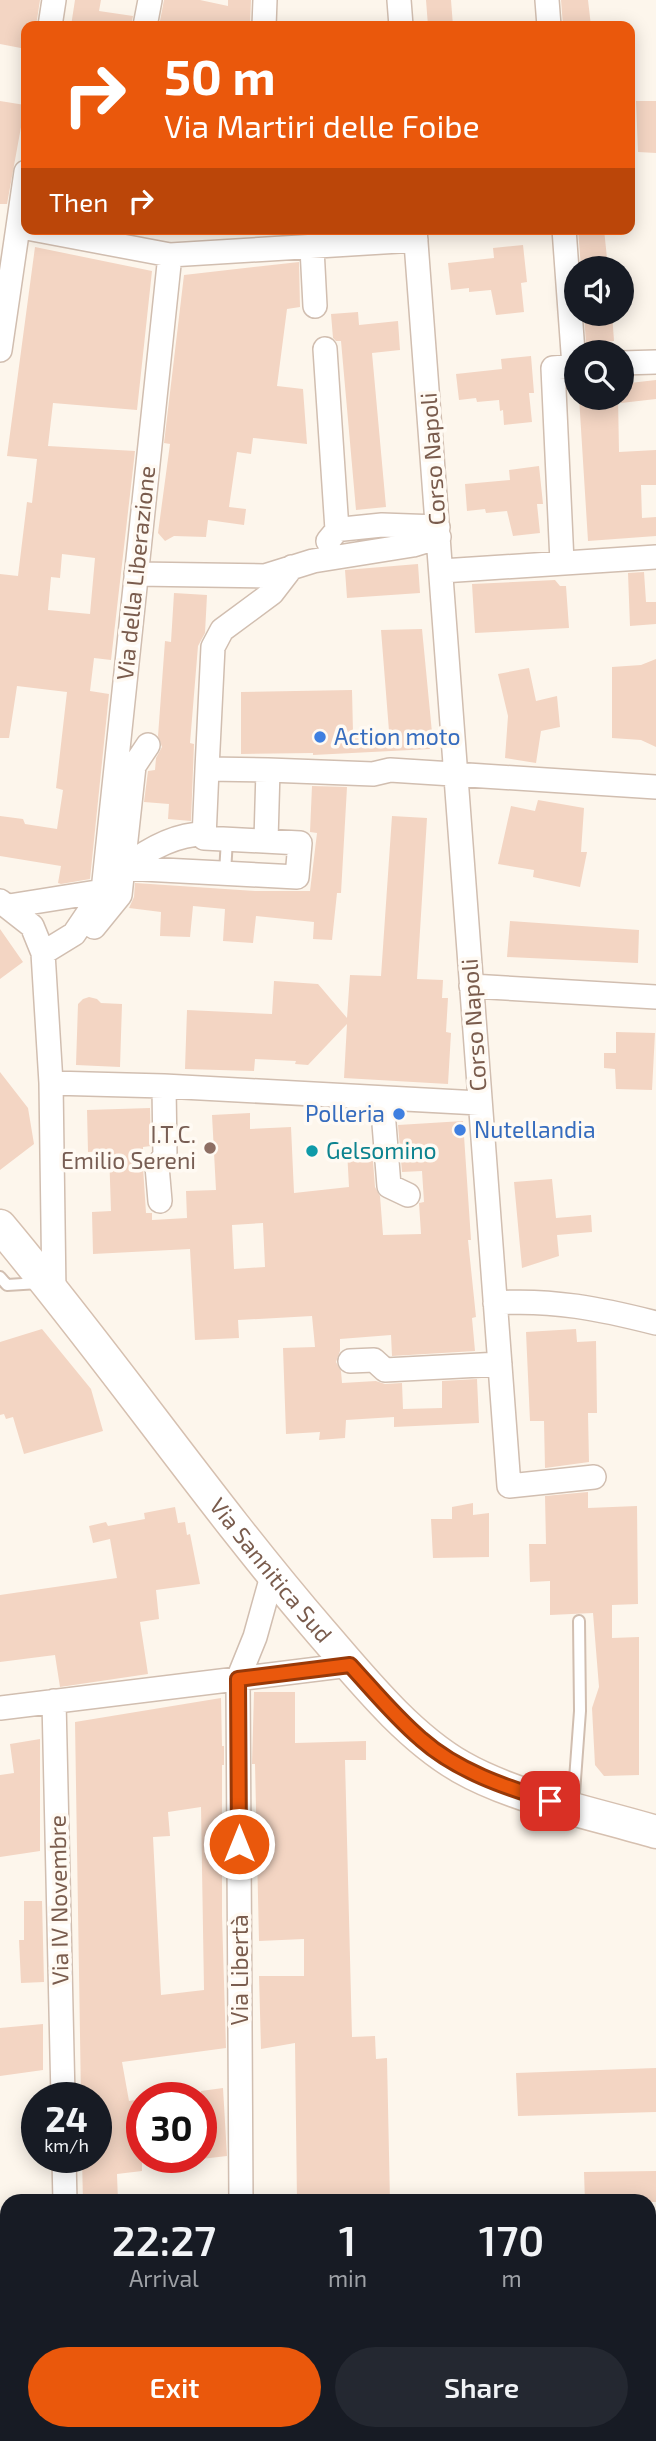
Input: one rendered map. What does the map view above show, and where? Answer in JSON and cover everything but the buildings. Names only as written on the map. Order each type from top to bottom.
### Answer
[{"type":"main road","name":"Via Sannitica Sud","points":[[0,1226],[272,1576],[350,1665],[421,1740],[461,1767],[505,1787],[656,1832]]},
{"type":"street","points":[[51,21],[54,0]]},
{"type":"street","points":[[146,21],[150,0]]},
{"type":"street","points":[[264,21],[265,0]]},
{"type":"street","points":[[399,0],[401,21]]},
{"type":"street","points":[[547,0],[549,21]]},
{"type":"street","points":[[0,350],[19,227]]},
{"type":"street","points":[[62,235],[170,255],[312,248],[409,235]]},
{"type":"street","name":"Corso Napoli","points":[[416,235],[509,1486],[594,1477]]},
{"type":"street","points":[[564,235],[573,340]]},
{"type":"street","points":[[312,248],[315,306]]},
{"type":"street","name":"Via della Liberazione","points":[[43,953],[74,934],[103,891],[170,255]]},
{"type":"street","points":[[325,349],[337,530]]},
{"type":"street","points":[[634,363],[656,362]]},
{"type":"street","points":[[562,562],[553,368],[564,367]]},
{"type":"street","points":[[124,868],[297,877],[300,843],[204,838],[213,647],[222,631],[272,593],[337,530],[383,526],[438,532]]},
{"type":"street","points":[[136,574],[265,576],[303,564],[413,545],[438,532]]},
{"type":"street","points":[[442,571],[656,557]]},
{"type":"street","name":"Via della Liberazione","points":[[74,934],[88,935],[120,895],[134,765],[148,746]]},
{"type":"street","points":[[207,769],[373,774],[390,771],[455,773],[656,787]]},
{"type":"street","points":[[266,840],[268,770]]},
{"type":"street","points":[[124,868],[146,850],[189,834],[204,834]]},
{"type":"street","points":[[4,904],[103,891]]},
{"type":"street","points":[[4,904],[32,926],[43,953],[51,1083],[50,1288]]},
{"type":"street","points":[[471,986],[656,996]]},
{"type":"street","points":[[51,1083],[479,1102]]},
{"type":"street","points":[[160,1201],[157,1166],[165,1156],[164,1086]]},
{"type":"street","points":[[382,1099],[389,1185],[408,1195]]},
{"type":"street","points":[[495,1303],[565,1303],[656,1323]]},
{"type":"street","points":[[350,1361],[374,1360],[385,1370],[500,1364]]},
{"type":"street","name":"Via Libertà","points":[[241,2194],[238,1679],[255,1637],[272,1576]]},
{"type":"street","points":[[0,1708],[350,1665]]},
{"type":"street","name":"Via IV Novembre","points":[[54,1701],[63,2082]]},
{"type":"street","points":[[64,2173],[65,2194]]},
{"type":"lane","points":[[225,873],[227,839]]},
{"type":"lane","points":[[0,1277],[8,1285],[50,1288]]},
{"type":"lane","points":[[573,1808],[580,1711],[579,1621]]},
{"type":"place","name":"Action moto","points":[[320,737]]},
{"type":"place","name":"Polleria","points":[[399,1114]]},
{"type":"place","name":"Nutellandia","points":[[460,1130]]},
{"type":"place","name":"I.T.C. Emilio Sereni","points":[[210,1148]]},
{"type":"place","name":"Gelsomino","points":[[312,1151]]},
{"type":"route","points":[[239,1844],[238,1679],[350,1665],[421,1740],[461,1767],[505,1787],[550,1801]]}]
